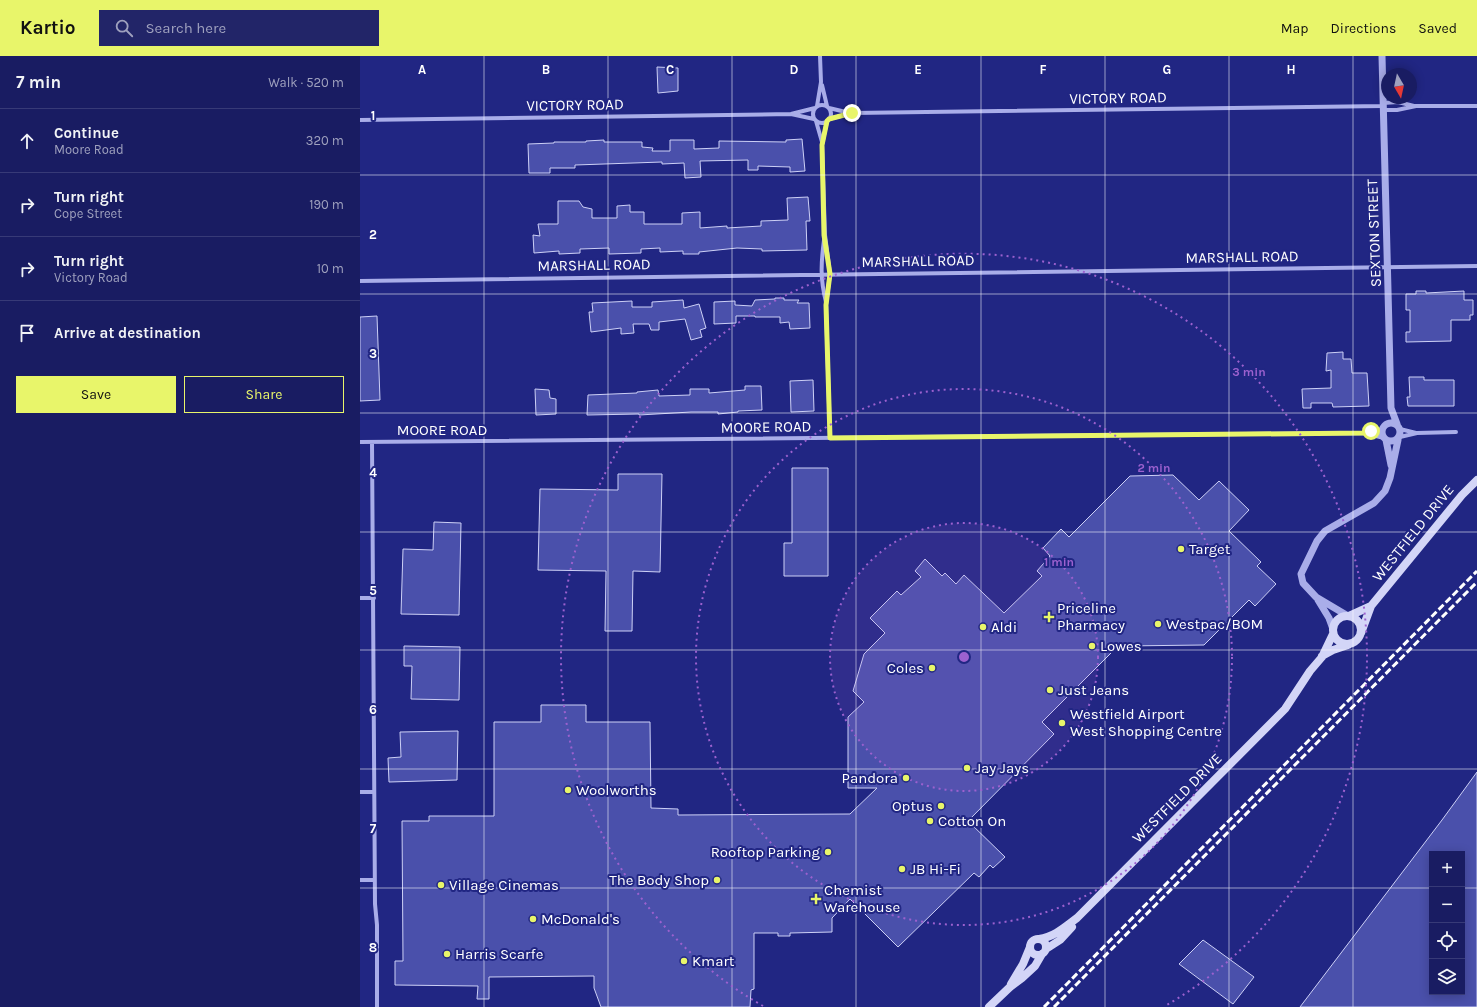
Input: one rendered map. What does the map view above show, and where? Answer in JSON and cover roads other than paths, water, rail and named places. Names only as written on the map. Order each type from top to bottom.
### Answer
[{"type":"main road","name":"WESTFIELD DRIVE","points":[[1361,633],[1372,606],[1457,501],[1477,480]]},
{"type":"main road","name":"WESTFIELD DRIVE","points":[[1349,616],[1372,606]]},
{"type":"main road","points":[[1343,616],[1354,618],[1359,622],[1361,627],[1361,633],[1356,641],[1351,644],[1343,644],[1339,642],[1333,631],[1337,620],[1343,616]]},
{"type":"main road","name":"WESTFIELD DRIVE","points":[[1039,939],[1047,937],[1063,929],[1077,918],[1284,710],[1310,671],[1322,657],[1333,631]]},
{"type":"main road","name":"WESTFIELD DRIVE","points":[[1322,657],[1338,648],[1351,644]]},
{"type":"main road","name":"WESTFIELD DRIVE","points":[[989,1007],[1035,966],[1044,952],[1064,936],[1077,918]]},
{"type":"main road","points":[[1039,939],[1045,943],[1044,952],[1038,955],[1033,954],[1030,947],[1033,940],[1039,939]]},
{"type":"main road","name":"WESTFIELD DRIVE","points":[[1010,987],[1023,964],[1030,947]]},
{"type":"street","points":[[820,56],[821,82],[830,114],[822,145]]},
{"type":"street","name":"SEXTON STREET","points":[[1382,56],[1391,408],[1398,427]]},
{"type":"street","points":[[821,82],[816,107],[813,113],[822,145],[824,235],[821,263],[821,285],[826,305]]},
{"type":"street","name":"VICTORY ROAD","points":[[828,107],[852,113],[1383,106],[1398,102],[1416,106]]},
{"type":"street","points":[[816,107],[822,105],[828,107]]},
{"type":"street","name":"VICTORY ROAD","points":[[1383,106],[1397,110],[1416,106],[1477,106]]},
{"type":"street","name":"VICTORY ROAD","points":[[791,114],[816,107]]},
{"type":"street","name":"VICTORY ROAD","points":[[828,120],[852,113]]},
{"type":"street","name":"VICTORY ROAD","points":[[360,120],[791,114],[815,120]]},
{"type":"street","points":[[815,120],[822,122],[828,120]]},
{"type":"street","points":[[824,235],[830,274],[826,305],[830,438]]},
{"type":"street","name":"MARSHALL ROAD","points":[[360,281],[1477,266]]},
{"type":"street","name":"SEXTON STREET","points":[[1384,427],[1391,408]]},
{"type":"street","points":[[1392,470],[1385,439],[1384,427],[1391,423],[1398,427],[1417,433]]},
{"type":"street","name":"MOORE ROAD","points":[[360,442],[647,441],[1364,433],[1384,427]]},
{"type":"street","points":[[1333,631],[1326,614],[1316,597],[1303,583],[1301,578],[1303,568],[1317,541],[1329,528],[1369,506],[1380,496],[1388,485],[1399,438],[1398,427]]},
{"type":"street","points":[[1385,439],[1392,442],[1399,438],[1417,433],[1456,432]]},
{"type":"street","name":"MOORE ROAD","points":[[1364,433],[1385,439]]},
{"type":"street","points":[[372,442],[374,598],[374,880],[377,925],[377,1007]]},
{"type":"street","points":[[1316,597],[1349,616]]},
{"type":"street","points":[[360,598],[374,598]]},
{"type":"street","points":[[360,792],[374,792]]},
{"type":"street","points":[[360,880],[374,880]]},
{"type":"railway","points":[[1044,1007],[1477,571]]},
{"type":"railway","points":[[1054,1007],[1477,582]]},
{"type":"place","name":"Target","points":[[1181,549]]},
{"type":"place","name":"Priceline Pharmacy","points":[[1049,617]]},
{"type":"place","name":"Westpac/BOM","points":[[1158,624]]},
{"type":"place","name":"Aldi","points":[[983,627]]},
{"type":"place","name":"Lowes","points":[[1092,646]]},
{"type":"place","name":"Coles","points":[[932,668]]},
{"type":"place","name":"Just Jeans","points":[[1050,690]]},
{"type":"place","name":"Westfield Airport West Shopping Centre","points":[[1062,723]]},
{"type":"place","name":"Jay Jays","points":[[967,768]]},
{"type":"place","name":"Pandora","points":[[906,778]]},
{"type":"place","name":"Woolworths","points":[[568,790]]},
{"type":"place","name":"Optus","points":[[941,806]]},
{"type":"place","name":"Cotton On","points":[[930,821]]},
{"type":"place","name":"Rooftop Parking","points":[[828,852]]},
{"type":"place","name":"JB Hi-Fi","points":[[902,869]]},
{"type":"place","name":"The Body Shop","points":[[717,880]]},
{"type":"place","name":"Village Cinemas","points":[[441,885]]},
{"type":"place","name":"Chemist Warehouse","points":[[816,899]]},
{"type":"place","name":"McDonald's","points":[[533,919]]},
{"type":"place","name":"Harris Scarfe","points":[[447,954]]},
{"type":"place","name":"Kmart","points":[[684,961]]}]
